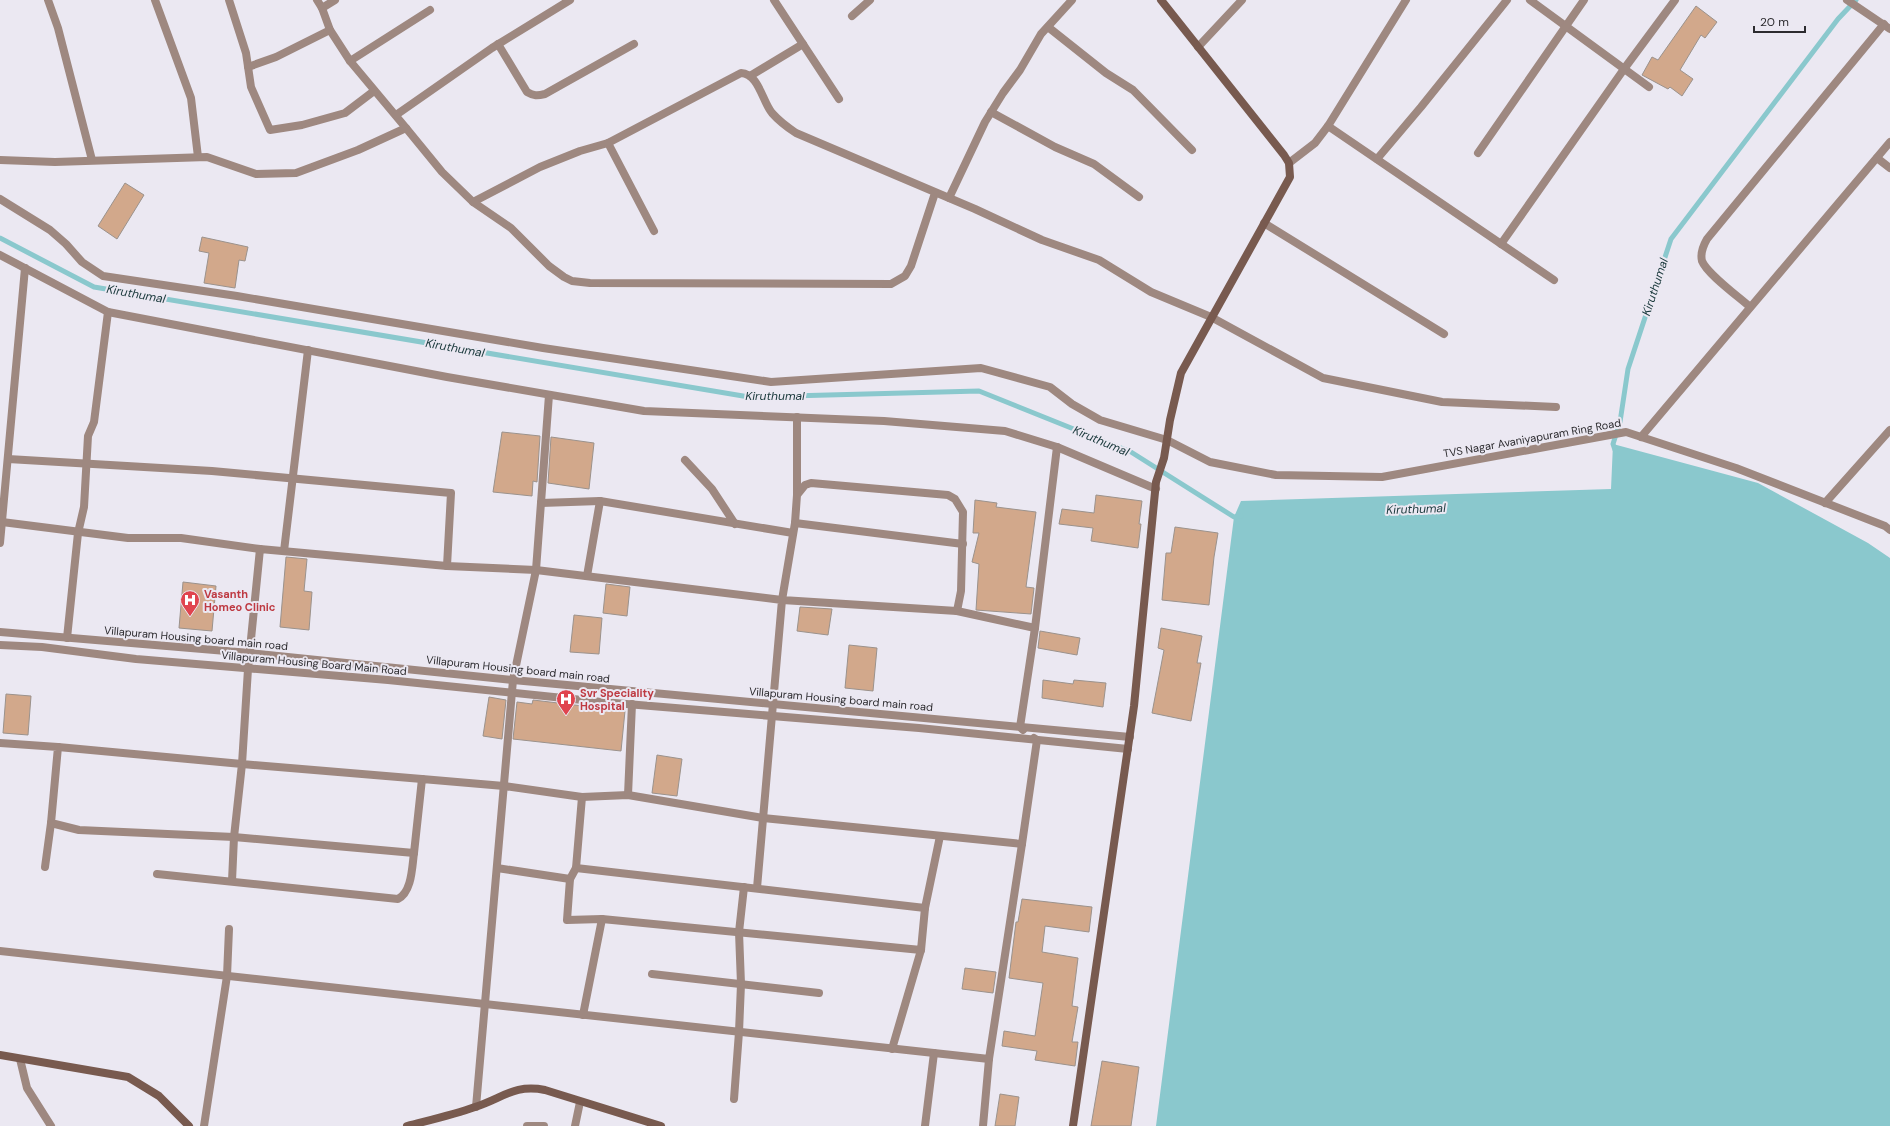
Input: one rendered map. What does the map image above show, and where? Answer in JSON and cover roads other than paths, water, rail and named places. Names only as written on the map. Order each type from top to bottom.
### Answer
[{"type":"street","points":[[48,0],[58,28],[92,160]]},
{"type":"street","points":[[155,0],[191,98],[198,157]]},
{"type":"street","points":[[229,0],[246,53],[250,88],[270,130],[302,125],[345,113],[374,91]]},
{"type":"street","points":[[317,0],[322,8],[330,30],[350,61],[442,172],[473,202],[511,228],[549,266],[572,281],[590,283],[891,284],[905,276],[911,266],[935,193]]},
{"type":"street","points":[[322,8],[335,0]]},
{"type":"street","points":[[396,115],[498,44],[570,0]]},
{"type":"street","points":[[774,0],[839,99]]},
{"type":"street","points":[[852,16],[870,0]]},
{"type":"street","points":[[949,198],[966,160],[1002,93],[1020,70],[1041,34],[1072,0]]},
{"type":"street","points":[[1073,1126],[1130,737],[1156,485],[1164,458],[1181,373],[1290,177],[1289,163],[1284,155],[1161,0]]},
{"type":"street","points":[[1198,47],[1242,0]]},
{"type":"street","points":[[1289,163],[1315,142],[1328,126],[1406,0]]},
{"type":"street","points":[[1377,159],[1507,0]]},
{"type":"street","points":[[1530,0],[1649,87]]},
{"type":"street","points":[[1478,153],[1565,25],[1584,0]]},
{"type":"street","points":[[1501,244],[1624,69],[1675,0]]},
{"type":"street","points":[[1750,308],[1708,270],[1702,260],[1702,249],[1712,233],[1887,26],[1848,1]]},
{"type":"street","points":[[350,61],[430,10]]},
{"type":"street","points":[[1048,26],[1106,73],[1133,90],[1192,150]]},
{"type":"street","points":[[248,67],[276,57],[330,30]]},
{"type":"street","points":[[498,44],[527,92],[532,96],[545,94],[634,44]]},
{"type":"street","points":[[750,76],[803,44]]},
{"type":"street","points":[[473,202],[540,167],[580,151],[608,143],[741,73],[750,76],[771,112],[782,124],[796,133],[949,198],[1042,240],[1099,260],[1151,292],[1211,317],[1323,378],[1442,402],[1556,406]]},
{"type":"street","points":[[991,112],[1055,147],[1094,164],[1139,196]]},
{"type":"street","points":[[1328,126],[1554,280]]},
{"type":"street","points":[[0,160],[56,162],[206,157],[256,174],[296,173],[358,150],[406,128]]},
{"type":"street","points":[[1641,437],[1890,142]]},
{"type":"street","points":[[608,143],[654,231]]},
{"type":"street","points":[[1877,158],[1890,168]]},
{"type":"street","name":"TVS Nagar Avaniyapuram Ring Road","points":[[0,199],[50,230],[66,244],[82,262],[103,276],[237,296],[543,348],[771,382],[981,368],[1050,387],[1072,404],[1100,420],[1167,440],[1210,462],[1276,475],[1382,476],[1610,433],[1626,432],[1736,468],[1886,526],[1890,530]]},
{"type":"street","points":[[1264,223],[1444,334]]},
{"type":"street","points":[[0,255],[108,312],[549,395],[644,411],[884,421],[1005,431],[1057,447],[1156,485]]},
{"type":"street","points":[[0,544],[25,268]]},
{"type":"street","points":[[67,638],[78,533],[84,507],[88,436],[94,422],[108,312]]},
{"type":"street","points":[[284,552],[308,350]]},
{"type":"street","points":[[476,1107],[513,680],[536,570],[549,395]]},
{"type":"street","points":[[757,888],[782,600],[795,523],[797,495],[797,417]]},
{"type":"street","points":[[1825,503],[1890,430]]},
{"type":"street","points":[[983,1126],[989,1059],[1038,740],[1020,727],[1035,628],[1057,447]]},
{"type":"street","points":[[8,459],[212,471],[451,493],[447,566]]},
{"type":"street","points":[[685,460],[712,489],[735,524]]},
{"type":"street","points":[[797,495],[805,485],[811,484],[948,495],[955,499],[963,512],[961,591],[957,611]]},
{"type":"street","points":[[541,503],[600,501],[793,533]]},
{"type":"street","points":[[587,576],[600,501]]},
{"type":"street","points":[[2,522],[78,533],[128,538],[181,538],[260,550],[447,566],[536,570],[782,600],[957,611],[1035,628]]},
{"type":"street","points":[[795,523],[963,544]]},
{"type":"street","points":[[232,881],[234,837],[242,764],[248,669],[260,550]]},
{"type":"street","name":"Villapuram Housing board main road","points":[[0,632],[250,653],[513,680],[1130,737]]},
{"type":"street","name":"Villapuram Housing Board Main Road","points":[[0,645],[42,647],[136,659],[513,692],[773,717],[919,728],[1128,749]]},
{"type":"street","points":[[628,795],[632,704]]},
{"type":"street","points":[[0,743],[504,786],[582,797],[628,795],[763,818],[1022,844]]},
{"type":"street","points":[[45,867],[51,823],[58,747]]},
{"type":"street","points":[[157,874],[398,899],[404,896],[407,890],[414,853],[422,779]]},
{"type":"street","points":[[582,797],[576,868],[570,879],[567,920],[602,919],[921,950]]},
{"type":"street","points":[[51,823],[79,830],[234,837],[414,853]]},
{"type":"street","points":[[892,1048],[921,950],[926,908],[940,836]]},
{"type":"street","points":[[497,868],[570,879]]},
{"type":"street","points":[[576,868],[926,908]]},
{"type":"street","points":[[734,1099],[739,1032],[739,932],[744,886]]},
{"type":"street","points":[[583,1015],[602,919]]},
{"type":"street","points":[[204,1126],[227,976],[229,929]]},
{"type":"street","points":[[0,951],[989,1059]]},
{"type":"street","points":[[652,974],[819,993]]},
{"type":"street","points":[[925,1126],[934,1053]]},
{"type":"street","points":[[0,1055],[128,1077],[159,1096],[189,1126]]},
{"type":"street","points":[[20,1059],[27,1088],[51,1126]]},
{"type":"street","points":[[407,1126],[476,1107],[516,1090],[530,1088],[545,1090],[661,1126]]},
{"type":"street","points":[[575,1126],[580,1102]]},
{"type":"street","points":[[527,1126],[544,1126]]},
{"type":"water","points":[[1613,444],[1758,483],[1868,543],[1890,558],[1890,1126],[1156,1126],[1234,517],[1241,501],[1611,489]]},
{"type":"waterway","name":"Kiruthumal","points":[[1615,450],[1613,444],[1620,422],[1628,369],[1671,239],[1838,19],[1856,0]]},
{"type":"waterway","name":"Kiruthumal","points":[[0,238],[94,287],[749,397],[979,391],[1131,452],[1234,517],[1241,516]]},
{"type":"place","name":"Vasanth Homeo Clinic","points":[[190,617]]},
{"type":"place","name":"Svr Speciality Hospital","points":[[566,716]]}]
